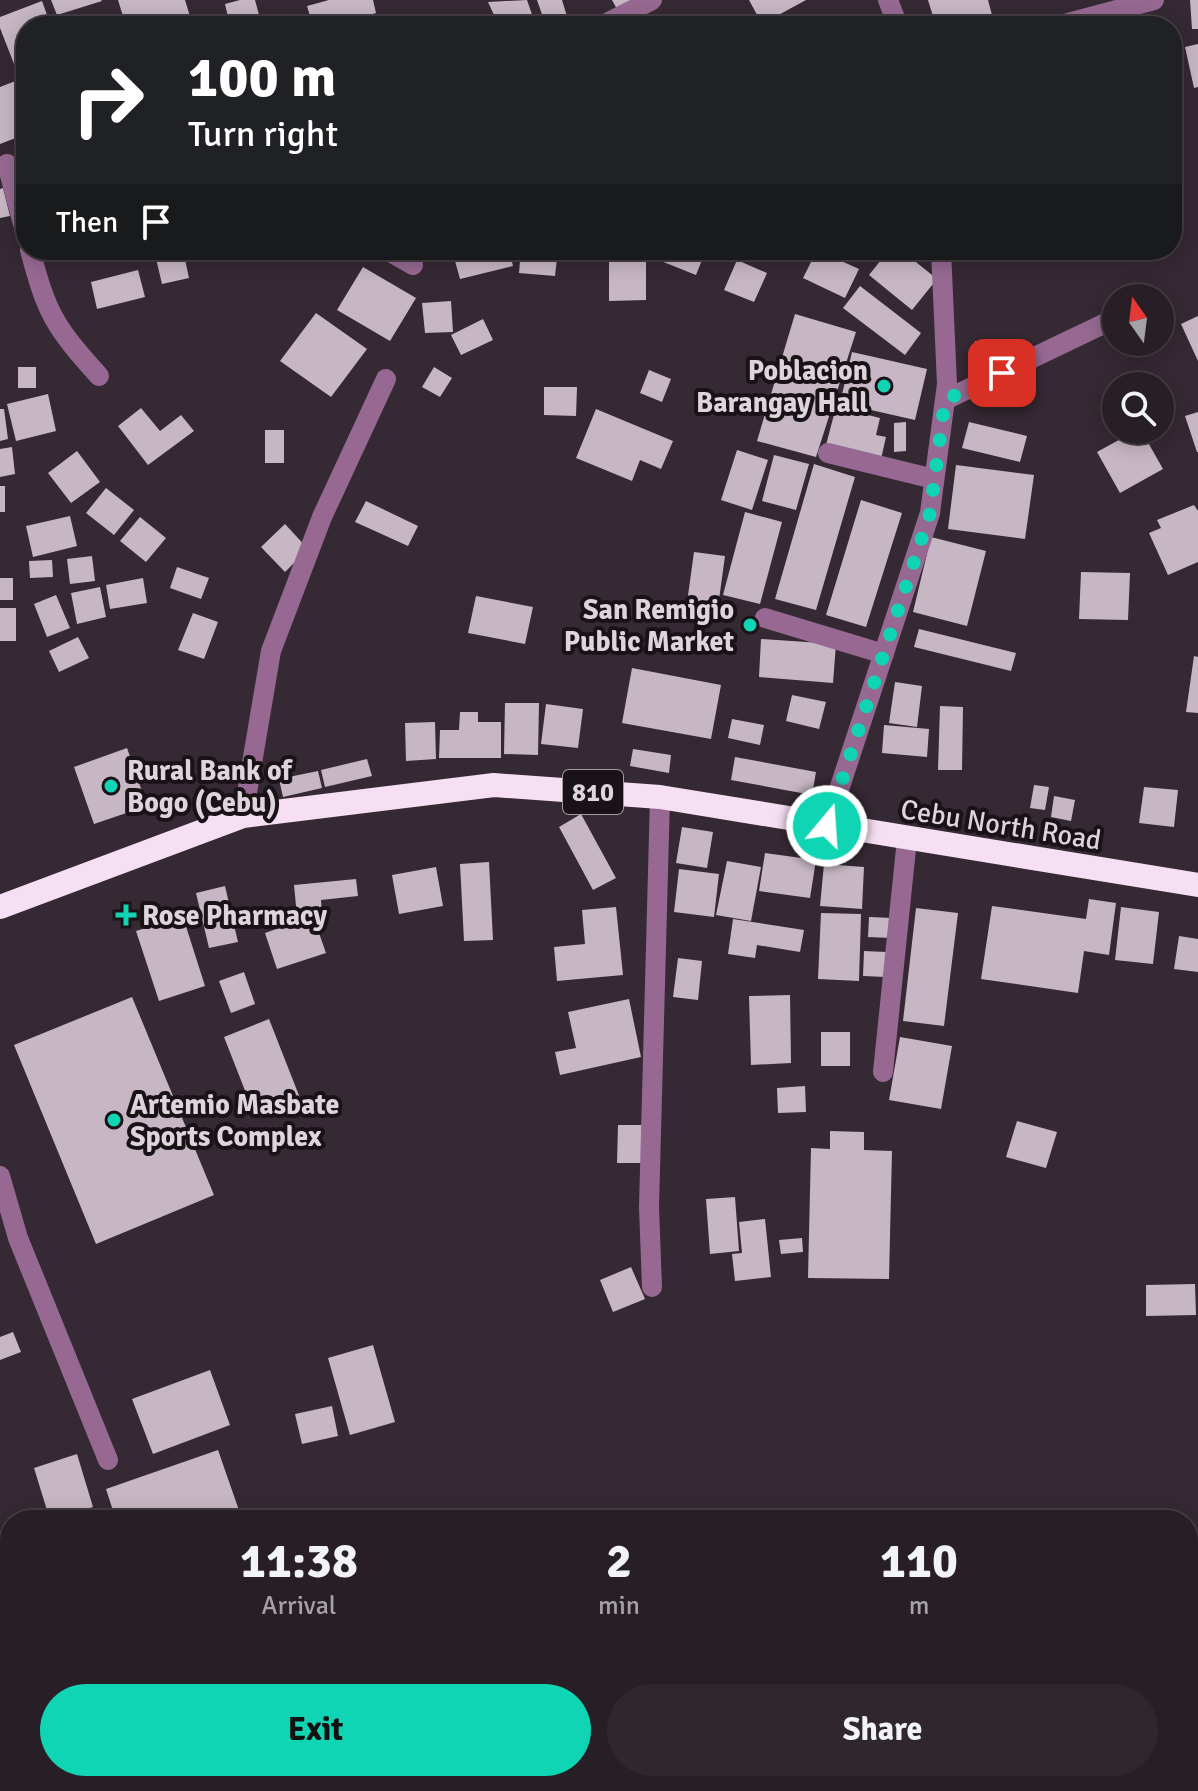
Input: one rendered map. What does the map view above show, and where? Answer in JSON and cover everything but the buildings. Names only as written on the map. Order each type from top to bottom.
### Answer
[{"type":"highway","name":"Cebu North Road","points":[[0,907],[243,816],[494,785],[660,797],[1198,885]]},
{"type":"street","points":[[621,16],[652,0]]},
{"type":"street","points":[[1094,16],[1154,0]]},
{"type":"street","points":[[11,163],[16,187]]},
{"type":"street","points":[[33,260],[45,305],[60,333],[99,376]]},
{"type":"street","points":[[404,260],[413,265]]},
{"type":"street","points":[[827,826],[930,513],[945,400],[941,260]]},
{"type":"street","points":[[945,400],[1102,325]]},
{"type":"street","points":[[243,816],[271,651],[322,517],[386,379]]},
{"type":"street","points":[[828,453],[934,479]]},
{"type":"street","points":[[765,618],[884,654]]},
{"type":"street","points":[[652,1287],[649,1207],[660,797]]},
{"type":"street","points":[[883,1072],[907,839]]},
{"type":"street","points":[[0,1176],[18,1238],[108,1460]]},
{"type":"place","name":"Poblacion Barangay Hall","points":[[884,386]]},
{"type":"place","name":"San Remigio Public Market","points":[[750,625]]},
{"type":"place","name":"Rural Bank of Bogo (Cebu)","points":[[111,786]]},
{"type":"place","name":"Rose Pharmacy","points":[[126,915]]},
{"type":"place","name":"Artemio Masbate Sports Complex","points":[[114,1120]]},
{"type":"route","points":[[827,826],[930,513],[945,400],[1002,373]]}]
